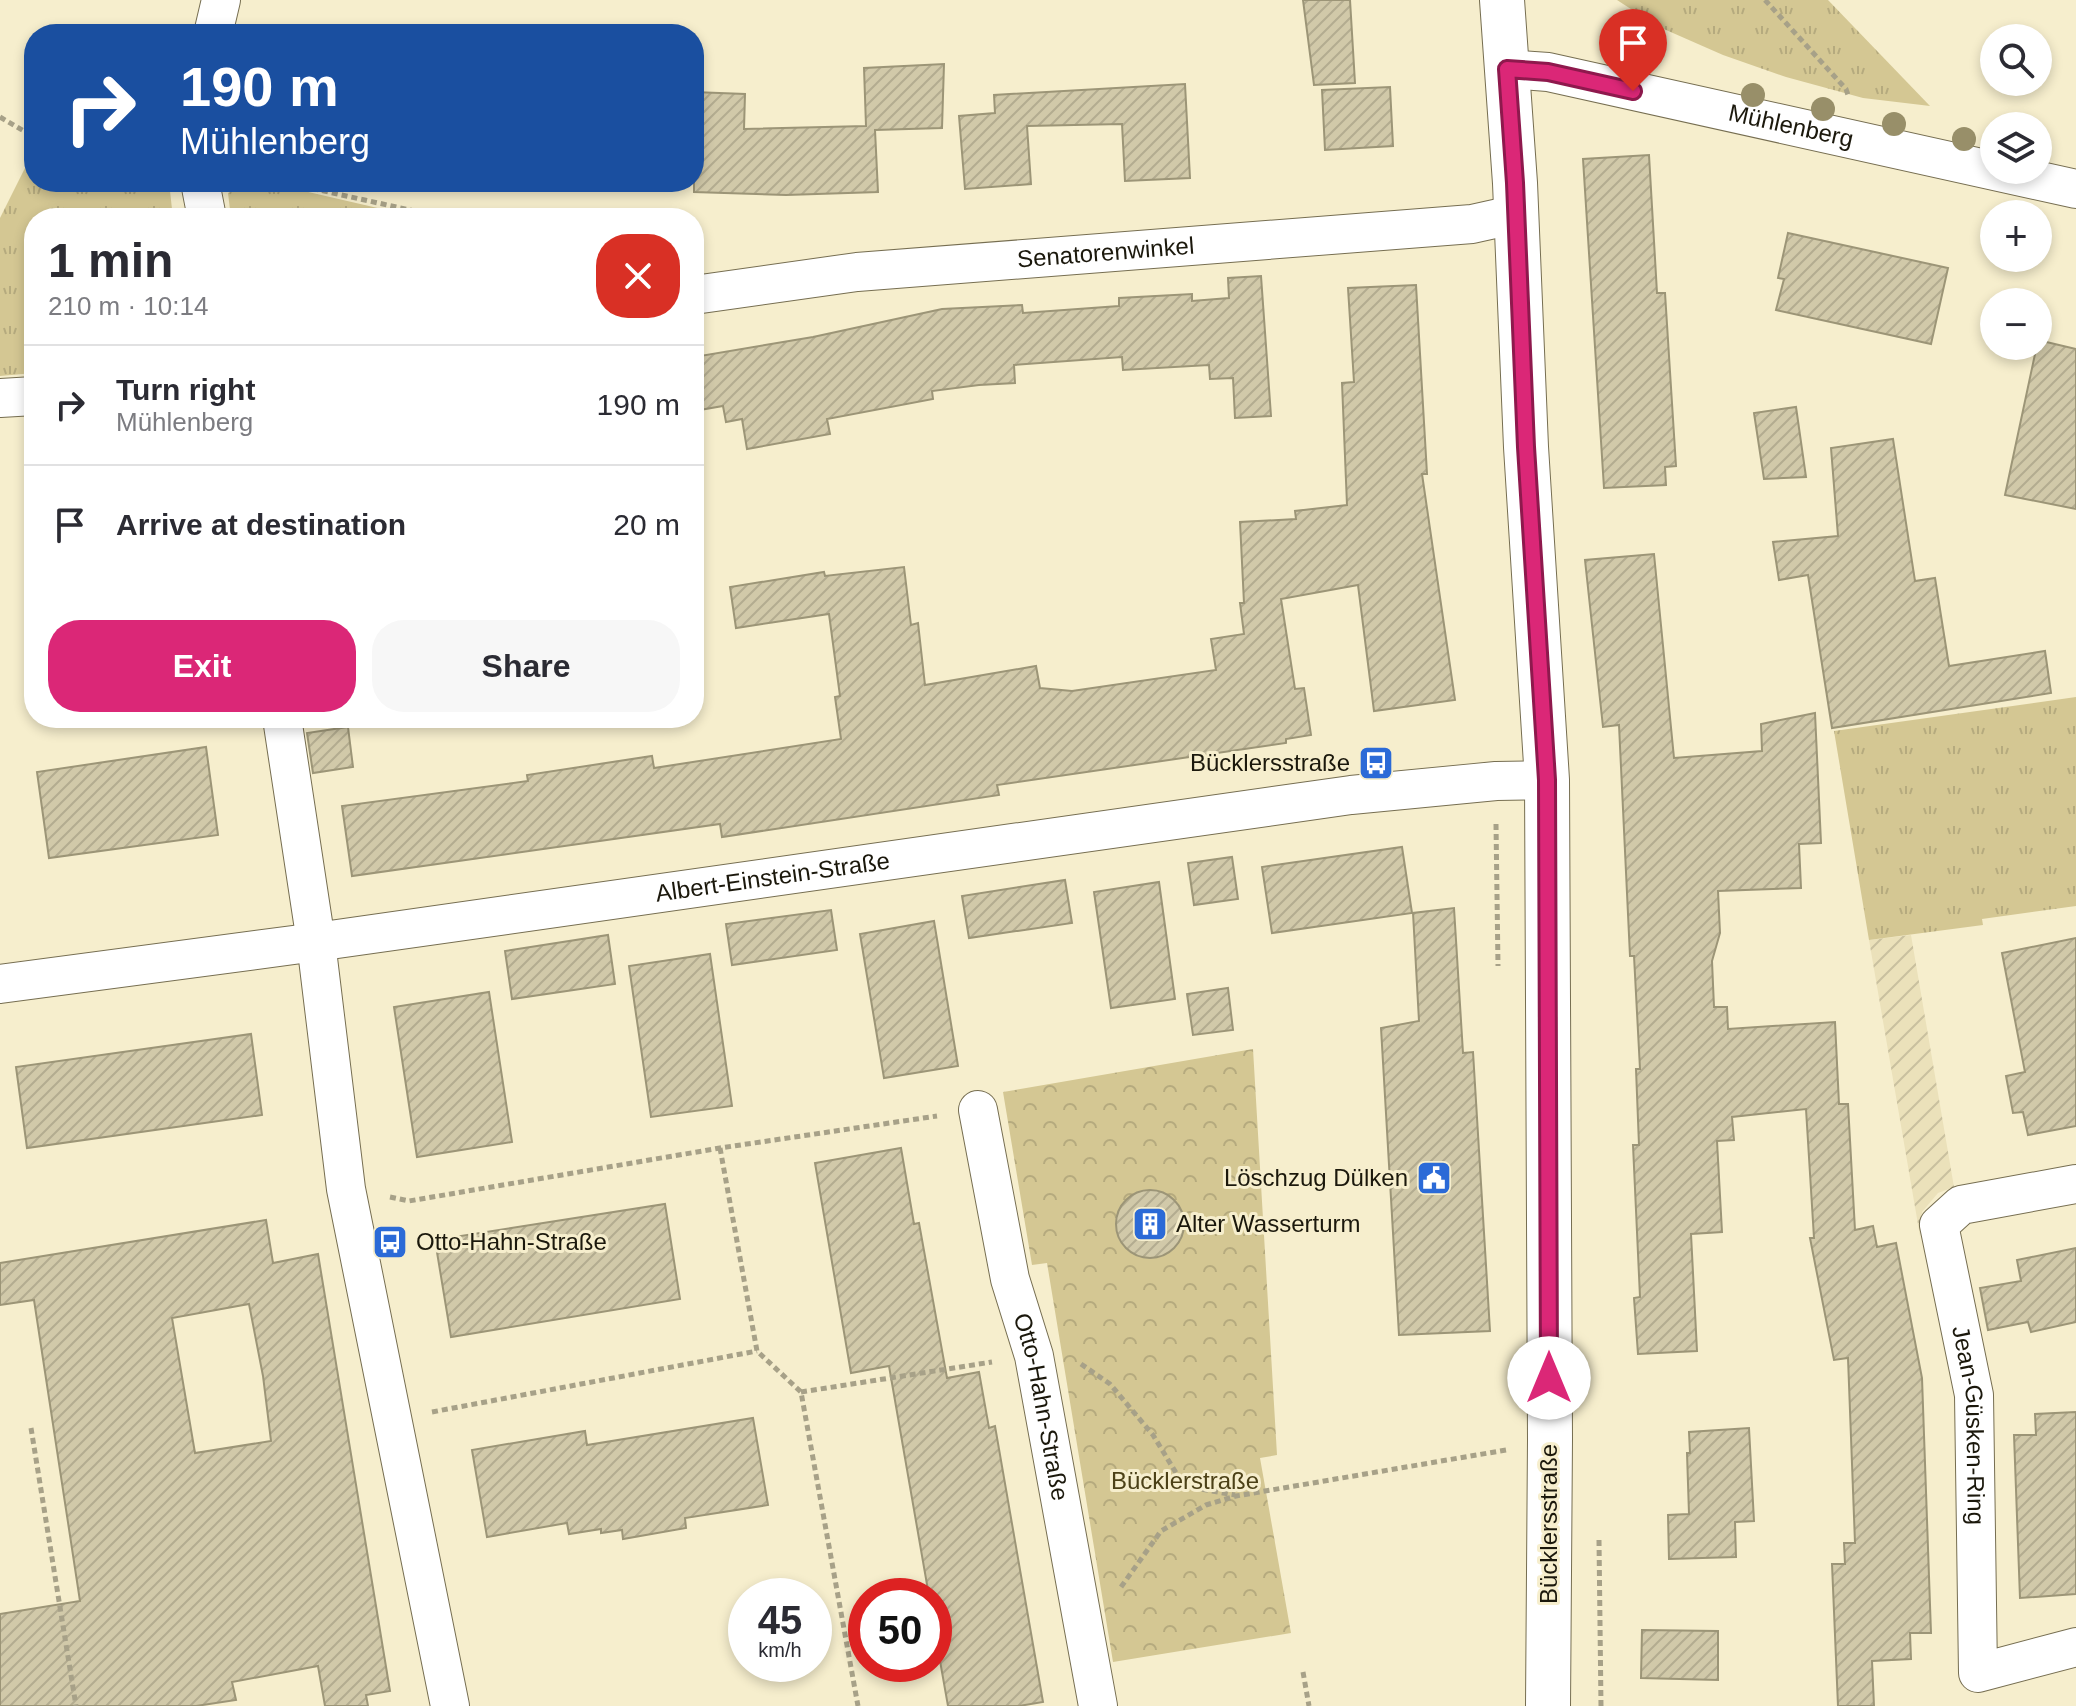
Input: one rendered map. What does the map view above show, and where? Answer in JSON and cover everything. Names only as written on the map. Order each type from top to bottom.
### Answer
[{"type":"main road","name":"Bücklersstraße","points":[[1502,0],[1517,214],[1526,447],[1547,780],[1548,1706]]},
{"type":"street","points":[[215,24],[221,0]]},
{"type":"street","name":"Mühlenberg","points":[[1507,69],[1548,72],[2076,189]]},
{"type":"street","name":"Senatorenwinkel","points":[[704,294],[857,272],[1472,224],[1517,214]]},
{"type":"street","points":[[0,398],[24,397]]},
{"type":"street","points":[[284,728],[316,942],[346,1189],[450,1706]]},
{"type":"street","name":"Albert-Einstein-Straße","points":[[0,984],[1351,795],[1496,781],[1547,780]]},
{"type":"street","name":"Otto-Hahn-Straße","points":[[978,1110],[1010,1279],[1034,1356],[1098,1706]]},
{"type":"street","name":"Jean-Güsken-Ring","points":[[2076,1184],[1961,1205],[1939,1225],[1974,1395],[1978,1673],[2076,1647]]},
{"type":"path","points":[[1765,0],[1846,89],[1861,142]]},
{"type":"path","points":[[0,117],[24,131]]},
{"type":"path","points":[[328,192],[401,208]]},
{"type":"path","points":[[346,1189],[409,1201],[720,1148],[978,1110]]},
{"type":"path","points":[[720,1148],[757,1351],[801,1392],[858,1706]]},
{"type":"path","points":[[393,1422],[456,1406],[757,1351]]},
{"type":"path","points":[[31,1428],[76,1706]]},
{"type":"path","points":[[1081,1612],[1114,1597],[1161,1531],[1206,1505],[1236,1496],[1503,1451],[1550,1439]]},
{"type":"path","points":[[1303,1672],[1309,1706]]},
{"type":"shaded area","points":[[1911,935],[1954,1187],[1938,1193],[1922,1212],[1920,1236],[1869,940]]},
{"type":"green space","points":[[1617,0],[1828,0],[1930,106],[1863,98],[1786,77],[1723,55],[1657,26]]},
{"type":"green space","points":[[24,170],[24,192],[170,192],[172,208],[24,208],[24,374],[0,376],[0,218]]},
{"type":"green space","points":[[308,192],[378,208],[230,208],[228,193]]},
{"type":"green space","points":[[2076,697],[2076,906],[1982,919],[1983,925],[1869,940],[1834,731]]},
{"type":"green space","name":"Bücklerstraße","points":[[1253,1049],[1277,1455],[1260,1458],[1291,1633],[1113,1662],[1047,1263],[1032,1265],[1003,1092]]},
{"type":"building","points":[[1303,0],[1350,0],[1355,83],[1314,85]]},
{"type":"building","points":[[944,64],[942,128],[875,130],[878,192],[786,195],[694,192],[704,192],[704,92],[745,94],[744,129],[866,126],[864,68]]},
{"type":"building","points":[[1185,84],[1190,178],[1125,181],[1122,124],[1027,126],[1031,184],[965,189],[959,116],[995,113],[994,95]]},
{"type":"building","points":[[1390,87],[1393,146],[1325,150],[1322,90]]},
{"type":"building","points":[[1649,155],[1657,293],[1665,293],[1676,466],[1665,467],[1666,485],[1604,488],[1583,159]]},
{"type":"building","points":[[1788,233],[1948,268],[1931,344],[1776,310],[1784,279],[1778,278]]},
{"type":"building","points":[[1261,276],[1271,416],[1235,418],[1233,378],[1210,379],[1209,365],[1123,370],[1122,357],[1014,365],[1015,383],[932,391],[933,399],[827,419],[830,434],[747,449],[742,419],[726,422],[723,406],[704,409],[704,355],[813,337],[942,309],[1022,305],[1023,313],[1119,306],[1119,298],[1192,294],[1192,301],[1229,298],[1228,278]]},
{"type":"building","points":[[1416,285],[1427,474],[1422,474],[1455,700],[1374,711],[1358,585],[1281,599],[1295,689],[1304,688],[1311,735],[1286,739],[1286,743],[997,785],[999,795],[722,837],[720,824],[352,876],[342,806],[528,781],[527,775],[652,756],[654,768],[841,739],[835,697],[840,696],[829,614],[736,628],[730,587],[824,572],[825,576],[904,567],[911,625],[918,623],[925,685],[1036,666],[1040,688],[1072,691],[1216,670],[1211,639],[1244,634],[1240,603],[1244,603],[1240,522],[1296,519],[1295,511],[1347,505],[1342,383],[1354,382],[1348,288]]},
{"type":"building","points":[[2052,343],[2076,349],[2076,509],[2005,495],[2034,360],[2052,360]]},
{"type":"building","points":[[1796,407],[1806,477],[1764,479],[1754,413]]},
{"type":"building","points":[[1893,439],[1915,581],[1935,578],[1949,666],[2045,651],[2051,693],[1832,728],[1808,575],[1779,580],[1773,542],[1838,536],[1831,448]]},
{"type":"building","points":[[1654,554],[1674,758],[1762,751],[1761,724],[1815,713],[1821,843],[1799,844],[1801,888],[1718,891],[1720,933],[1712,961],[1714,1007],[1727,1007],[1728,1029],[1835,1022],[1839,1104],[1848,1104],[1855,1230],[1873,1226],[1877,1247],[1896,1243],[1922,1378],[1931,1633],[1910,1633],[1911,1659],[1872,1661],[1874,1706],[1838,1706],[1832,1564],[1845,1564],[1844,1543],[1855,1543],[1848,1358],[1834,1360],[1810,1238],[1814,1238],[1806,1109],[1732,1117],[1734,1140],[1717,1141],[1722,1232],[1691,1234],[1697,1351],[1638,1354],[1634,1298],[1640,1297],[1633,1145],[1639,1145],[1636,1069],[1640,1069],[1634,956],[1630,956],[1619,725],[1603,727],[1585,560]]},
{"type":"building","points":[[348,728],[353,767],[313,773],[307,733]]},
{"type":"building","points":[[206,747],[218,835],[49,858],[37,772]]},
{"type":"building","points":[[1402,847],[1412,913],[1272,933],[1262,867]]},
{"type":"building","points":[[1232,857],[1238,899],[1194,905],[1188,863]]},
{"type":"building","points":[[1065,880],[1072,923],[969,938],[962,896]]},
{"type":"building","points":[[1159,882],[1175,999],[1111,1008],[1094,892]]},
{"type":"building","points":[[1454,908],[1463,1053],[1473,1052],[1490,1331],[1399,1335],[1381,1028],[1419,1021],[1413,913]]},
{"type":"building","points":[[831,910],[837,950],[732,965],[726,924]]},
{"type":"building","points":[[934,921],[958,1066],[884,1078],[860,934]]},
{"type":"building","points":[[608,935],[615,984],[512,999],[505,951]]},
{"type":"building","points":[[2076,938],[2076,1126],[2028,1135],[2023,1112],[2013,1113],[2006,1076],[2025,1072],[2002,953]]},
{"type":"building","points":[[710,954],[732,1106],[651,1117],[629,966]]},
{"type":"building","points":[[1228,988],[1233,1030],[1193,1035],[1187,994]]},
{"type":"building","points":[[489,992],[512,1142],[417,1157],[394,1007]]},
{"type":"building","points":[[251,1034],[262,1115],[27,1148],[16,1067]]},
{"type":"building","points":[[901,1148],[914,1224],[919,1223],[947,1378],[979,1372],[989,1428],[995,1426],[1043,1702],[1019,1706],[948,1706],[944,1682],[952,1682],[952,1578],[926,1578],[889,1366],[851,1373],[815,1163]]},
{"type":"building","name":"Alter Wasserturm","points":[[1143,1190],[1157,1190],[1169,1195],[1179,1205],[1184,1224],[1179,1243],[1169,1253],[1157,1258],[1143,1258],[1131,1253],[1121,1243],[1116,1231],[1116,1217],[1121,1205],[1131,1195]]},
{"type":"building","points":[[665,1204],[680,1299],[451,1337],[435,1240]]},
{"type":"building","points":[[266,1220],[273,1263],[318,1254],[390,1691],[366,1695],[368,1706],[325,1706],[318,1666],[232,1682],[236,1700],[196,1706],[0,1706],[0,1614],[80,1601],[34,1300],[0,1305],[0,1263]],"holes":[[[249,1304],[263,1376],[271,1441],[195,1453],[172,1318]]]},
{"type":"building","points":[[2076,1248],[2076,1322],[2031,1332],[2028,1322],[1988,1330],[1980,1288],[2021,1281],[2017,1260]]},
{"type":"building","points":[[2076,1412],[2076,1594],[2020,1598],[2014,1435],[2036,1435],[2035,1414]]},
{"type":"building","points":[[753,1418],[768,1505],[685,1518],[686,1528],[623,1539],[622,1530],[601,1533],[601,1529],[569,1534],[567,1523],[487,1537],[472,1450],[585,1431],[587,1445]]},
{"type":"building","points":[[1749,1428],[1754,1521],[1735,1522],[1736,1557],[1669,1559],[1668,1515],[1689,1514],[1689,1432]]},
{"type":"building","points":[[1642,1630],[1718,1631],[1718,1680],[1641,1678]]},
{"type":"place","name":"Bücklersstraße","points":[[1376,763]]},
{"type":"place","name":"Löschzug Dülken","points":[[1434,1178]]},
{"type":"place","name":"Alter Wasserturm","points":[[1150,1224]]},
{"type":"place","name":"Otto-Hahn-Straße","points":[[390,1242]]},
{"type":"route","points":[[1549,1378],[1547,780],[1507,69],[1548,72],[1633,91]]}]
